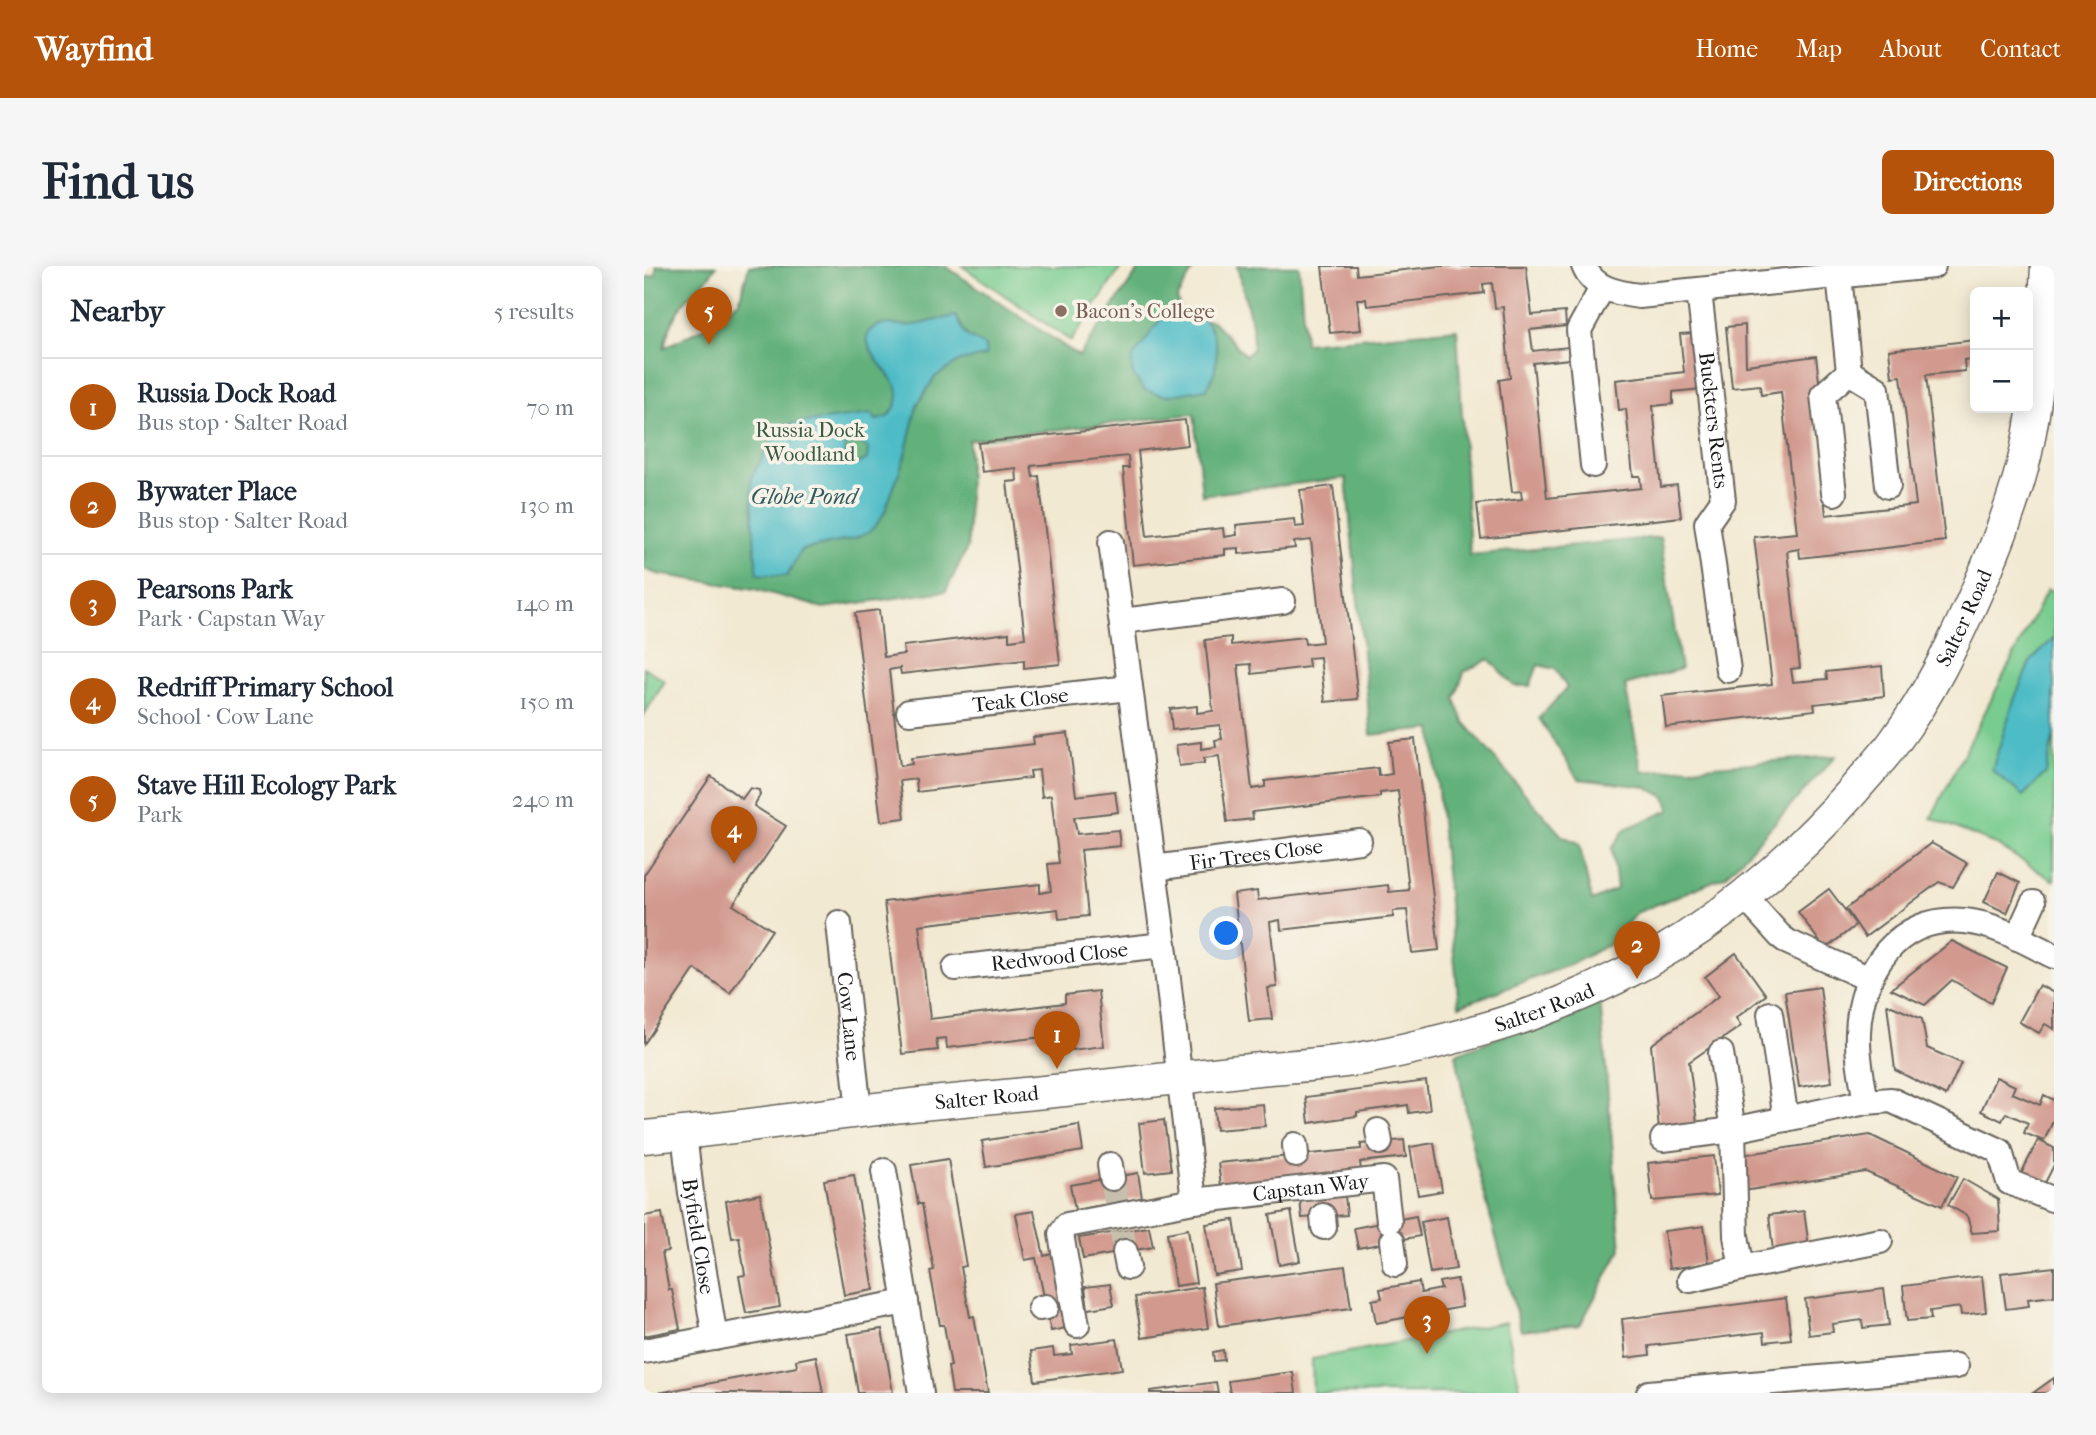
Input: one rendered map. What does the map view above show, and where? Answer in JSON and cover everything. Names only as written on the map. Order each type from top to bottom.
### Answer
[{"type":"main road","name":"Salter Road","points":[[644,1137],[934,1102],[1367,1057],[1488,1027],[1558,1004],[1622,976],[1671,947],[1744,897],[1791,856],[1833,814],[1894,744],[1927,693],[1955,641],[1990,562],[2025,457],[2041,358],[2047,266]]},
{"type":"street","points":[[1584,266],[1602,288],[1639,296],[1839,271],[1933,266]]},
{"type":"street","points":[[1839,271],[1849,372]]},
{"type":"street","points":[[1594,465],[1579,330],[1602,288]]},
{"type":"street","name":"Buckters Rents","points":[[1699,290],[1723,500],[1707,523],[1728,670]]},
{"type":"street","points":[[1849,372],[1877,389],[1888,486]]},
{"type":"street","points":[[1834,493],[1823,395],[1849,372]]},
{"type":"street","points":[[1111,541],[1164,945],[1194,1201]]},
{"type":"street","points":[[1122,621],[1283,601]]},
{"type":"street","name":"Teak Close","points":[[909,712],[1130,688]]},
{"type":"street","name":"Fir Trees Close","points":[[1154,868],[1359,841]]},
{"type":"street","points":[[1744,897],[1788,942],[1868,979]]},
{"type":"street","points":[[2017,938],[2033,903]]},
{"type":"street","points":[[1866,1102],[1857,1035],[1860,1004],[1868,979],[1883,956],[1903,935],[1924,923],[1966,921],[1986,925],[2054,956]]},
{"type":"street","name":"Cow Lane","points":[[839,923],[859,1112]]},
{"type":"street","name":"Redwood Close","points":[[954,968],[1164,945]]},
{"type":"street","points":[[1770,1014],[1786,1119]]},
{"type":"street","points":[[1721,1053],[1733,1130],[1736,1236],[1742,1268]]},
{"type":"street","points":[[1663,1139],[1733,1130],[1866,1102],[1891,1100],[2000,1151],[2009,1182],[2052,1199]]},
{"type":"street","name":"Byfield Close","points":[[684,1133],[715,1338]]},
{"type":"street","name":"Capstan Way","points":[[1061,1309],[1061,1234],[1067,1225],[1122,1234],[1194,1201],[1310,1187],[1381,1153],[1392,1242]]},
{"type":"street","points":[[884,1171],[921,1393]]},
{"type":"street","points":[[1690,1280],[1880,1241]]},
{"type":"street","points":[[644,1351],[906,1302]]},
{"type":"street","points":[[1650,1393],[1956,1366]]},
{"type":"green space","name":"Russia Dock Woodland","points":[[656,266],[716,266],[679,310],[669,328],[664,348],[701,329],[739,301],[749,266],[945,266],[1079,356],[1141,266],[1195,266],[1177,298],[1183,319],[1213,321],[1246,356],[1253,349],[1252,325],[1237,266],[1299,266],[1305,343],[1457,329],[1470,555],[1660,537],[1681,669],[1625,685],[1642,772],[1836,756],[1726,876],[1636,913],[1610,944],[1572,964],[1459,1006],[1432,729],[1371,735],[1346,478],[1202,495],[1194,414],[969,440],[968,546],[946,591],[823,608],[755,589],[657,574],[644,569],[644,278],[656,275]],"holes":[[[1489,659],[1514,686],[1530,686],[1538,665],[1555,669],[1567,688],[1539,718],[1578,779],[1646,787],[1665,797],[1670,810],[1625,829],[1612,848],[1617,889],[1592,901],[1579,843],[1562,836],[1520,788],[1464,722],[1455,699],[1464,672]]]},
{"type":"green space","name":"Bacon's College","points":[[962,266],[1122,266],[1071,341]]},
{"type":"green space","points":[[2047,590],[2054,592],[2054,881],[1995,844],[1931,818]]},
{"type":"green space","points":[[644,667],[665,681],[644,715]]},
{"type":"green space","points":[[1600,998],[1621,1249],[1580,1325],[1521,1331],[1474,1155],[1456,1054]]},
{"type":"green space","points":[[1506,1322],[1521,1393],[1313,1393],[1312,1359]]},
{"type":"water","points":[[1168,309],[1199,313],[1212,332],[1216,346],[1216,362],[1213,377],[1206,389],[1166,396],[1144,390],[1132,373],[1132,359]]},
{"type":"water","name":"Globe Pond","points":[[956,316],[966,335],[985,346],[986,356],[960,361],[935,377],[917,405],[904,459],[885,511],[877,524],[868,533],[853,539],[801,550],[787,576],[758,574],[751,477],[782,425],[872,414],[876,420],[887,417],[896,404],[897,388],[869,346],[867,337],[871,330],[884,324],[913,325]],"holes":[[[859,443],[868,448],[867,459],[855,465],[845,462],[844,449],[848,444]]]},
{"type":"water","points":[[2054,638],[2054,734],[2046,773],[2023,796],[1992,770],[2014,700],[2030,662]]},
{"type":"building","points":[[1322,266],[1356,266],[1357,275],[1441,266],[1526,266],[1532,315],[1565,312],[1566,326],[1530,330],[1533,351],[1568,347],[1569,359],[1533,363],[1547,498],[1641,488],[1640,476],[1633,476],[1626,409],[1619,410],[1616,380],[1684,372],[1680,334],[1695,333],[1701,389],[1673,392],[1673,404],[1653,406],[1661,487],[1677,485],[1681,517],[1481,539],[1477,504],[1522,499],[1521,491],[1512,492],[1499,380],[1510,378],[1503,307],[1495,308],[1492,283],[1483,284],[1484,293],[1367,306],[1366,299],[1357,299],[1361,330],[1330,333]]},
{"type":"building","points":[[1745,325],[1746,365],[1816,356],[1820,389],[1812,390],[1826,515],[1916,505],[1901,376],[1892,377],[1889,350],[1970,341],[1970,359],[1964,360],[1965,371],[1926,375],[1945,541],[1800,558],[1799,549],[1787,551],[1800,668],[1791,669],[1793,682],[1827,679],[1826,672],[1882,666],[1884,696],[1814,704],[1815,710],[1666,727],[1662,696],[1772,684],[1754,537],[1797,533],[1781,392],[1761,395],[1760,385],[1732,388],[1726,327]]},
{"type":"building","points":[[1185,420],[1188,445],[1138,451],[1147,536],[1223,528],[1224,537],[1237,535],[1236,525],[1294,519],[1295,527],[1304,526],[1300,490],[1333,486],[1358,699],[1325,702],[1320,657],[1308,658],[1309,667],[1252,674],[1251,664],[1238,665],[1252,789],[1265,787],[1265,781],[1378,768],[1379,776],[1392,774],[1389,742],[1415,739],[1439,950],[1412,953],[1407,910],[1393,911],[1393,917],[1281,930],[1280,920],[1270,922],[1277,987],[1268,988],[1272,1019],[1249,1021],[1234,894],[1257,891],[1258,900],[1388,885],[1389,892],[1409,890],[1398,791],[1380,793],[1380,797],[1252,812],[1253,819],[1227,822],[1219,756],[1204,758],[1204,763],[1179,766],[1176,745],[1201,742],[1201,749],[1216,747],[1215,740],[1222,739],[1220,725],[1172,730],[1170,709],[1197,706],[1197,713],[1213,711],[1205,640],[1231,637],[1231,645],[1304,637],[1305,644],[1322,642],[1311,540],[1294,542],[1295,548],[1239,554],[1239,548],[1225,549],[1225,555],[1133,565],[1123,468],[1129,468],[1128,456],[1031,466],[1033,477],[1039,476],[1060,664],[1024,668],[1024,660],[901,674],[900,668],[889,670],[900,766],[912,764],[911,758],[1034,744],[1033,737],[1068,733],[1076,796],[1115,791],[1118,812],[1074,817],[1077,834],[1118,830],[1120,846],[1081,850],[1088,916],[1059,919],[1058,909],[919,925],[930,1019],[1065,1003],[1065,995],[1098,991],[1104,1046],[1072,1050],[1069,1024],[1059,1026],[1060,1035],[947,1048],[946,1038],[936,1039],[938,1050],[902,1054],[884,902],[1040,884],[1040,893],[1051,891],[1048,864],[1059,863],[1051,795],[1042,797],[1039,770],[1030,771],[1031,778],[917,792],[916,779],[900,781],[905,818],[881,821],[855,613],[879,610],[884,657],[904,654],[903,646],[1009,633],[1009,640],[1025,638],[1007,482],[1017,481],[1016,468],[982,472],[978,443]]},
{"type":"building","points":[[711,776],[742,799],[750,788],[759,790],[760,795],[754,806],[786,826],[733,905],[772,930],[730,993],[695,969],[644,1044],[644,875]]},
{"type":"building","points":[[1931,843],[1967,863],[1953,887],[1939,882],[1865,937],[1846,909]]},
{"type":"building","points":[[1998,872],[2020,883],[2007,913],[1984,902]]},
{"type":"building","points":[[1829,889],[1856,925],[1825,949],[1798,912]]},
{"type":"building","points":[[1952,941],[2007,968],[1991,1003],[1952,980],[1925,1005],[1891,989]]},
{"type":"building","points":[[1736,953],[1766,995],[1736,1018],[1741,1026],[1689,1062],[1697,1123],[1659,1130],[1651,1045],[1719,996],[1705,977]]},
{"type":"building","points":[[2039,985],[2054,993],[2054,1029],[2045,1024],[2039,1033],[2019,1022]]},
{"type":"building","points":[[1820,987],[1832,1082],[1799,1087],[1785,992]]},
{"type":"building","points":[[1887,1004],[1922,1019],[1927,1048],[1961,1063],[1946,1096],[1895,1070]]},
{"type":"building","points":[[1996,1077],[2015,1086],[2012,1093],[2040,1105],[2044,1095],[2054,1100],[2054,1119],[2044,1141],[2024,1133],[2028,1123],[2006,1113],[2002,1121],[1981,1111]]},
{"type":"building","points":[[1426,1081],[1430,1110],[1409,1113],[1408,1105],[1357,1112],[1357,1116],[1309,1123],[1306,1097]]},
{"type":"building","points":[[1263,1104],[1265,1126],[1216,1130],[1214,1108]]},
{"type":"building","points":[[1164,1120],[1171,1170],[1145,1173],[1139,1123]]},
{"type":"building","points":[[1079,1125],[1083,1151],[986,1167],[982,1141]]},
{"type":"building","points":[[1870,1135],[1957,1177],[1942,1206],[1866,1172],[1743,1191],[1741,1155]]},
{"type":"building","points":[[1404,1140],[1406,1157],[1360,1162],[1361,1171],[1221,1186],[1218,1163],[1361,1149],[1361,1144]]},
{"type":"building","points":[[2038,1140],[2054,1148],[2054,1165],[2043,1187],[2020,1176]]},
{"type":"building","points":[[1434,1143],[1442,1191],[1418,1195],[1410,1147]]},
{"type":"building","points":[[1714,1156],[1718,1195],[1652,1201],[1648,1163]]},
{"type":"building","points":[[948,1159],[966,1266],[961,1267],[970,1317],[974,1316],[988,1393],[952,1393],[948,1367],[951,1366],[944,1325],[940,1325],[930,1271],[934,1270],[922,1204],[918,1204],[911,1165]]},
{"type":"building","points":[[1138,1173],[1142,1198],[1075,1210],[1070,1185]]},
{"type":"building","points":[[854,1175],[874,1290],[844,1295],[824,1180]]},
{"type":"building","points":[[1963,1179],[1998,1199],[2000,1231],[1972,1233],[1967,1216],[1948,1205]]},
{"type":"building","points":[[760,1194],[780,1307],[746,1313],[739,1276],[745,1275],[739,1237],[732,1238],[726,1201]]},
{"type":"building","points":[[1345,1196],[1347,1215],[1302,1218],[1300,1200]]},
{"type":"building","points":[[1034,1211],[1044,1256],[1056,1253],[1071,1327],[1051,1331],[1036,1258],[1025,1260],[1016,1214]]},
{"type":"building","points":[[1291,1211],[1300,1261],[1279,1265],[1270,1215]]},
{"type":"building","points":[[1804,1211],[1809,1247],[1773,1251],[1769,1215]]},
{"type":"building","points":[[662,1213],[668,1251],[662,1252],[680,1329],[644,1336],[644,1216]]},
{"type":"building","points":[[1416,1216],[1420,1236],[1358,1248],[1354,1228]]},
{"type":"building","points":[[1447,1217],[1456,1269],[1430,1273],[1421,1222]]},
{"type":"building","points":[[1234,1220],[1242,1271],[1214,1275],[1206,1224]]},
{"type":"building","points":[[1704,1226],[1709,1263],[1669,1269],[1664,1231]]},
{"type":"building","points":[[1149,1227],[1153,1247],[1083,1259],[1079,1238]]},
{"type":"building","points":[[1188,1229],[1196,1283],[1175,1286],[1167,1233]]},
{"type":"building","points":[[1345,1266],[1351,1308],[1219,1326],[1213,1283]]},
{"type":"building","points":[[2054,1267],[2054,1296],[2028,1299],[2029,1306],[2006,1309],[2001,1273]]},
{"type":"building","points":[[1982,1276],[1986,1312],[1961,1315],[1960,1307],[1930,1311],[1931,1319],[1907,1321],[1903,1286]]},
{"type":"building","points":[[1457,1279],[1462,1307],[1376,1323],[1372,1300],[1382,1298],[1380,1289],[1419,1282],[1421,1293],[1441,1289],[1439,1282]]},
{"type":"building","points":[[1110,1284],[1114,1305],[1088,1309],[1085,1287]]},
{"type":"building","points":[[1202,1287],[1208,1328],[1142,1338],[1135,1297]]},
{"type":"building","points":[[1884,1289],[1889,1325],[1863,1328],[1862,1320],[1832,1324],[1833,1332],[1809,1335],[1805,1299]]},
{"type":"building","points":[[1786,1298],[1791,1339],[1765,1342],[1764,1332],[1649,1346],[1650,1355],[1626,1358],[1622,1319]]},
{"type":"building","points":[[882,1329],[893,1393],[858,1393],[848,1334]]},
{"type":"building","points":[[1117,1339],[1122,1369],[1035,1381],[1031,1351],[1053,1348],[1054,1356],[1072,1354],[1071,1345]]},
{"type":"building","points":[[1223,1350],[1224,1360],[1214,1361],[1213,1352]]},
{"type":"building","points":[[816,1356],[823,1393],[658,1393],[797,1367],[796,1360]]},
{"type":"building","points":[[1293,1372],[1296,1393],[1230,1393],[1228,1381]]},
{"type":"building","points":[[2054,1378],[2054,1393],[2033,1393]]},
{"type":"building","points":[[1216,1382],[1218,1393],[1150,1393],[1150,1391]]},
{"type":"tunnel","points":[[1112,1178],[1116,1202]]},
{"type":"tunnel","points":[[1122,1231],[1125,1252]]},
{"type":"place","name":"Bacon's College","points":[[1061,311]]},
{"type":"place","name":"Stave Hill Ecology Park","points":[[709,345]]},
{"type":"place","name":"Redriff Primary School","points":[[734,864]]},
{"type":"place","name":"Bywater Place","points":[[1637,979]]},
{"type":"place","name":"Russia Dock Road","points":[[1057,1069]]},
{"type":"place","name":"Pearsons Park","points":[[1427,1354]]}]
